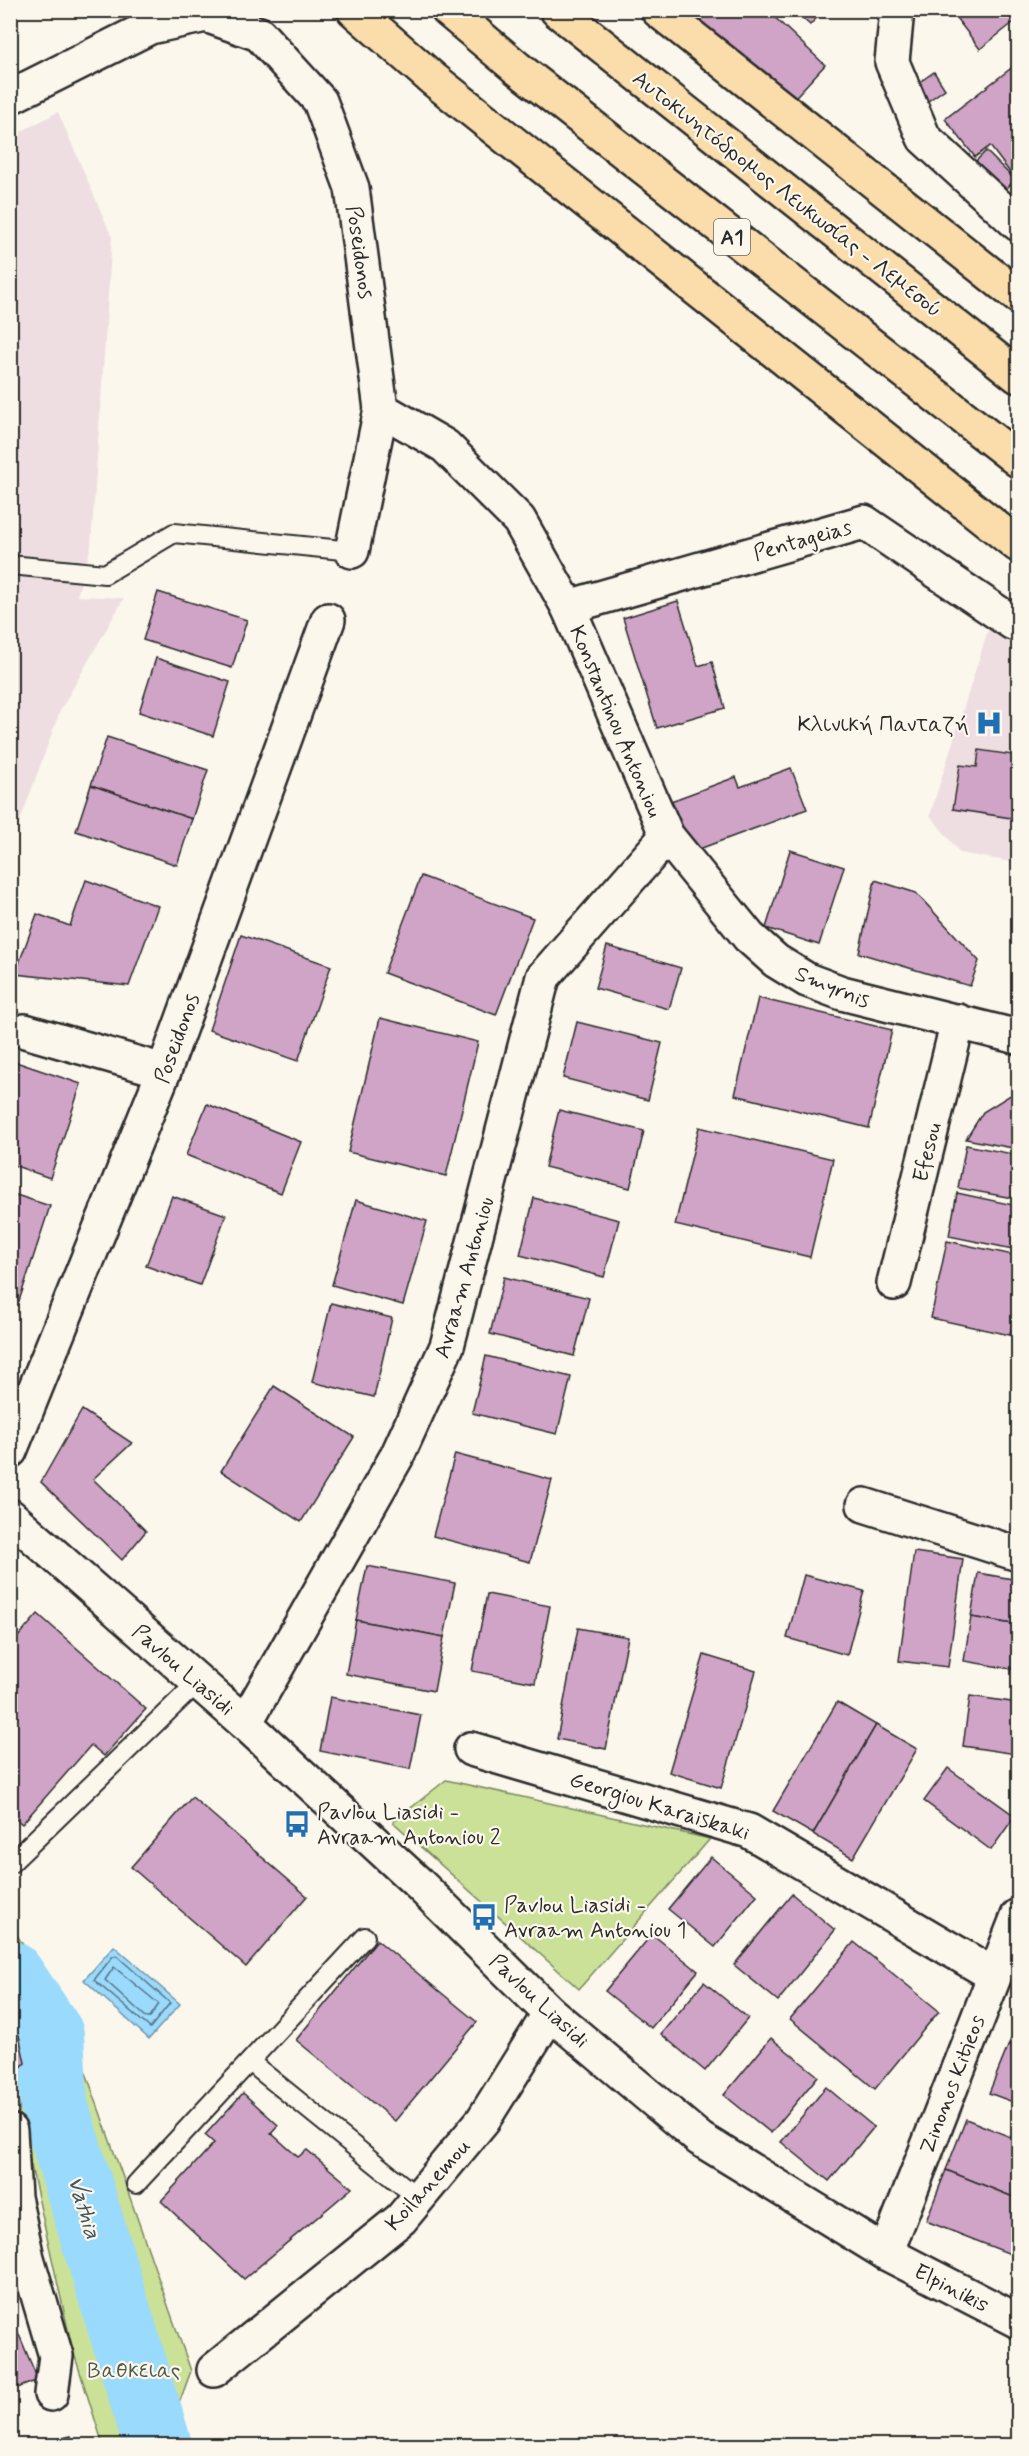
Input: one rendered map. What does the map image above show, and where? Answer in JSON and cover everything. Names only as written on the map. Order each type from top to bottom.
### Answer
[{"type":"highway","points":[[354,10],[433,79],[1018,545]]},
{"type":"highway","name":"A1","points":[[448,10],[517,68],[1018,460]]},
{"type":"highway","name":"Αυτοκινητόδρομος Λευκωσίας - Λεμεσού","points":[[557,10],[1018,376]]},
{"type":"highway","points":[[658,10],[1018,296]]},
{"type":"street","points":[[897,10],[892,62],[924,138],[1018,224]]},
{"type":"street","name":"Poseidonos","points":[[11,96],[150,27],[206,15],[259,34],[320,101],[352,188],[381,409],[352,551]]},
{"type":"street","name":"Konstantinou Antoniou","points":[[381,409],[444,446],[519,520],[568,607],[667,836]]},
{"type":"street","name":"Pentageias","points":[[568,607],[864,522],[1013,622]]},
{"type":"street","name":"Poseidonos","points":[[10,1451],[164,1071],[328,620]]},
{"type":"street","name":"Smyrnis","points":[[667,836],[748,937],[776,961],[807,980],[901,1010],[958,1021],[1018,1037]]},
{"type":"street","name":"Avraam Antoniou","points":[[245,1723],[397,1456],[447,1347],[543,977],[667,836]]},
{"type":"street","name":"Efesou","points":[[894,1283],[958,1021]]},
{"type":"street","points":[[26,1031],[164,1071]]},
{"type":"street","points":[[864,1505],[1018,1554]]},
{"type":"street","name":"Pavlou Liasidi","points":[[10,1516],[245,1723],[417,1882],[550,2013],[700,2139],[886,2253]]},
{"type":"street","name":"Georgiou Karaiskaki","points":[[471,1749],[749,1830],[994,1975]]},
{"type":"street","name":"Zinonos Kitieos","points":[[886,2253],[1018,1916]]},
{"type":"street","name":"Koilanemou","points":[[214,2370],[401,2219],[483,2120],[550,2013]]},
{"type":"street","points":[[10,2131],[14,2197],[27,2258],[56,2356],[51,2394]]},
{"type":"street","name":"Elpinikis","points":[[886,2253],[1018,2321]]},
{"type":"lane","points":[[10,564],[105,574],[174,533],[352,551]]},
{"type":"lane","points":[[10,1864],[198,1682]]},
{"type":"lane","points":[[136,2184],[365,1937]]},
{"type":"lane","points":[[250,2062],[418,2198]]},
{"type":"shaded area","points":[[58,112],[112,237],[91,546],[77,596],[124,598],[60,711],[11,846],[11,137]]},
{"type":"shaded area","name":"Κλινική Πανταζή","points":[[999,595],[1018,609],[1018,863],[960,853],[930,815]]},
{"type":"green space","points":[[446,1780],[710,1839],[579,1989],[393,1822]]},
{"type":"green space","name":"Βαθκειας","points":[[10,1924],[64,2010],[191,2371],[174,2417],[183,2445],[103,2445],[72,2347],[19,2113],[28,2027],[11,2005]]},
{"type":"water","points":[[114,1946],[180,2004],[149,2039],[84,1980]]},
{"type":"building","points":[[686,10],[767,10],[825,65],[788,105]]},
{"type":"building","points":[[793,10],[823,10],[823,11],[810,25]]},
{"type":"building","points":[[950,10],[1018,10],[1018,19],[980,49]]},
{"type":"building","points":[[1018,63],[1018,176],[1015,179],[990,146],[975,157],[945,119]]},
{"type":"building","points":[[934,72],[945,89],[918,108],[907,91]]},
{"type":"building","points":[[986,151],[1015,180],[1002,193],[973,164]]},
{"type":"building","points":[[158,592],[247,620],[232,668],[143,640]]},
{"type":"building","points":[[678,601],[698,666],[712,662],[725,708],[657,728],[623,618]]},
{"type":"building","points":[[156,658],[230,682],[213,736],[139,712]]},
{"type":"building","points":[[1016,727],[1018,819],[953,809],[960,765],[977,767],[979,750],[1012,755]]},
{"type":"building","points":[[107,737],[208,770],[192,819],[91,785]]},
{"type":"building","points":[[791,768],[807,809],[691,852],[671,801],[736,777],[740,787]]},
{"type":"building","points":[[91,785],[192,819],[177,865],[76,831]]},
{"type":"building","points":[[790,850],[844,867],[819,945],[766,928]]},
{"type":"building","points":[[421,876],[533,918],[496,1015],[384,973]]},
{"type":"building","points":[[86,880],[158,906],[129,986],[15,974],[37,914],[70,926]]},
{"type":"building","points":[[875,880],[916,893],[979,961],[970,986],[859,953]]},
{"type":"building","points":[[241,935],[331,966],[298,1061],[209,1030]]},
{"type":"building","points":[[607,946],[681,968],[669,1009],[595,988]]},
{"type":"building","points":[[758,998],[892,1030],[869,1128],[735,1095]]},
{"type":"building","points":[[380,1018],[478,1042],[446,1176],[348,1152]]},
{"type":"building","points":[[577,1022],[662,1043],[648,1100],[563,1078]]},
{"type":"building","points":[[10,1060],[81,1084],[50,1178],[10,1164]]},
{"type":"building","points":[[1012,1094],[1018,1096],[1018,1149],[966,1139],[983,1112]]},
{"type":"building","points":[[207,1104],[301,1142],[281,1193],[186,1155]]},
{"type":"building","points":[[559,1110],[644,1131],[630,1188],[545,1167]]},
{"type":"building","points":[[699,1127],[833,1159],[810,1257],[675,1225]]},
{"type":"building","points":[[966,1145],[1018,1155],[1018,1199],[958,1188]]},
{"type":"building","points":[[10,1193],[50,1206],[19,1301],[10,1298]]},
{"type":"building","points":[[957,1193],[1018,1206],[1018,1250],[949,1236]]},
{"type":"building","points":[[172,1196],[226,1215],[200,1285],[146,1266]]},
{"type":"building","points":[[534,1198],[619,1220],[604,1277],[520,1255]]},
{"type":"building","points":[[356,1200],[427,1221],[403,1305],[332,1285]]},
{"type":"building","points":[[947,1241],[1018,1256],[1018,1294],[1010,1335],[931,1318]]},
{"type":"building","points":[[504,1277],[589,1298],[574,1356],[490,1334]]},
{"type":"building","points":[[331,1303],[392,1318],[374,1397],[312,1382]]},
{"type":"building","points":[[486,1356],[571,1377],[557,1434],[472,1413]]},
{"type":"building","points":[[274,1386],[354,1437],[301,1522],[221,1471]]},
{"type":"building","points":[[82,1410],[132,1443],[93,1479],[146,1531],[122,1560],[41,1482]]},
{"type":"building","points":[[455,1454],[552,1480],[530,1562],[433,1536]]},
{"type":"building","points":[[914,1552],[963,1559],[948,1667],[899,1661]]},
{"type":"building","points":[[367,1566],[455,1583],[444,1637],[356,1620]]},
{"type":"building","points":[[978,1573],[1018,1580],[1018,1625],[971,1617]]},
{"type":"building","points":[[804,1575],[864,1591],[847,1655],[787,1638]]},
{"type":"building","points":[[487,1594],[550,1606],[535,1683],[472,1671]]},
{"type":"building","points":[[38,1614],[146,1709],[104,1756],[91,1745],[22,1824],[10,1814],[10,1646]]},
{"type":"building","points":[[971,1617],[1018,1625],[1018,1670],[964,1661]]},
{"type":"building","points":[[356,1620],[444,1637],[434,1691],[346,1674]]},
{"type":"building","points":[[578,1628],[628,1637],[606,1749],[557,1739]]},
{"type":"building","points":[[704,1655],[756,1671],[721,1788],[669,1772]]},
{"type":"building","points":[[970,1696],[1018,1703],[1016,1754],[963,1746]]},
{"type":"building","points":[[330,1697],[421,1715],[410,1769],[320,1751]]},
{"type":"building","points":[[837,1702],[876,1725],[813,1834],[773,1811]]},
{"type":"building","points":[[876,1725],[917,1749],[853,1858],[813,1834]]},
{"type":"building","points":[[948,1768],[1015,1816],[991,1850],[924,1801]]},
{"type":"building","points":[[192,1797],[307,1896],[246,1967],[131,1867]]},
{"type":"building","points":[[711,1857],[757,1895],[715,1947],[668,1909]]},
{"type":"building","points":[[792,1894],[835,1930],[778,2001],[734,1965]]},
{"type":"building","points":[[652,1934],[698,1971],[651,2028],[605,1991]]},
{"type":"building","points":[[377,1940],[477,2022],[395,2121],[296,2040]]},
{"type":"building","points":[[854,1942],[939,2011],[875,2089],[790,2019]]},
{"type":"building","points":[[704,1982],[748,2018],[705,2071],[661,2034]]},
{"type":"building","points":[[1018,2019],[1018,2047],[1009,2044]]},
{"type":"building","points":[[10,2026],[19,2035],[25,2063],[13,2076],[10,2073]]},
{"type":"building","points":[[771,2038],[818,2076],[771,2133],[724,2095]]},
{"type":"building","points":[[1009,2044],[1018,2047],[1018,2104],[989,2093]]},
{"type":"building","points":[[826,2087],[874,2127],[829,2181],[781,2142]]},
{"type":"building","points":[[243,2093],[278,2125],[271,2133],[298,2157],[307,2150],[352,2188],[244,2279],[161,2201],[214,2143],[205,2135]]},
{"type":"building","points":[[966,2119],[1018,2140],[1018,2199],[946,2170]]},
{"type":"building","points":[[946,2170],[1018,2199],[1018,2257],[926,2221]]},
{"type":"building","points":[[10,2313],[38,2380],[10,2391]]},
{"type":"building","points":[[71,2436],[74,2446],[30,2446]]},
{"type":"waterway","name":"Vathia","points":[[10,1975],[50,2035],[54,2105],[158,2446]]},
{"type":"place","name":"Κλινική Πανταζή","points":[[989,723]]},
{"type":"place","name":"Pavlou Liasidi - Avraam Antoniou 2","points":[[297,1824]]},
{"type":"place","name":"Pavlou Liasidi - Avraam Antoniou 1","points":[[484,1917]]}]
